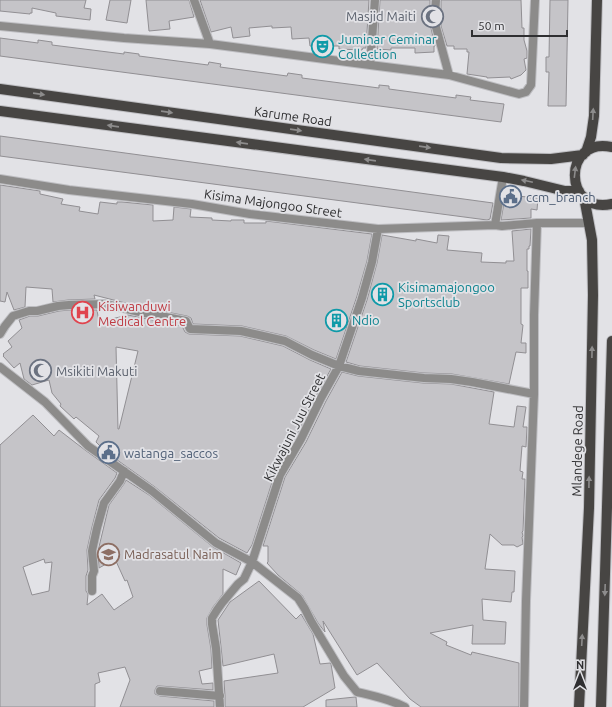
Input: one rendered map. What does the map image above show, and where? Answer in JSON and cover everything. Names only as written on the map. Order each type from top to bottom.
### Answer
[{"type":"main road","points":[[585,153],[591,137],[594,116],[597,0]]},
{"type":"main road","name":"Karume Road","points":[[0,89],[501,158],[551,159],[585,153],[600,146],[612,147]]},
{"type":"main road","points":[[0,111],[503,177],[581,194],[593,203],[600,205],[612,204]]},
{"type":"main road","name":"Mlandege Road","points":[[579,707],[589,508],[593,251],[589,223],[581,194],[574,179],[574,173],[578,162],[585,153]]},
{"type":"main road","points":[[601,707],[612,341]]},
{"type":"main road","points":[[589,508],[607,508]]},
{"type":"street","points":[[194,0],[210,44]]},
{"type":"street","points":[[370,65],[375,0]]},
{"type":"street","points":[[436,0],[436,27],[450,75]]},
{"type":"street","points":[[0,26],[124,38],[210,44],[450,75],[519,94],[526,92],[531,85],[535,0]]},
{"type":"street","points":[[495,225],[503,177]]},
{"type":"street","name":"Kisima Majongoo Street","points":[[0,179],[69,190],[192,204],[250,214],[378,229],[502,226],[536,223],[589,223]]},
{"type":"street","points":[[524,707],[526,601],[534,394],[536,223]]},
{"type":"street","name":"Kikwajuni Juu Street","points":[[220,707],[216,648],[212,618],[238,584],[244,579],[252,562],[280,475],[339,366],[362,298],[372,262],[378,229]]},
{"type":"street","points":[[0,334],[13,316],[29,311],[69,305],[105,304],[186,321],[190,330],[241,330],[285,341],[312,355],[339,366],[359,371],[472,382],[534,394]]},
{"type":"street","points":[[0,367],[45,402],[88,446],[152,491],[216,543],[252,562],[298,598],[344,676],[356,692],[382,697],[405,707]]},
{"type":"street","points":[[92,591],[92,576],[94,571],[92,551],[97,528],[104,503],[120,481],[124,471]]},
{"type":"street","points":[[160,691],[220,696]]},
{"type":"building","points":[[0,0],[86,0],[84,8],[91,9],[90,20],[56,16],[56,13],[32,8],[32,13],[30,14],[0,11]]},
{"type":"building","points":[[110,0],[131,0],[127,23],[106,20]]},
{"type":"building","points":[[146,0],[189,0],[194,17],[169,21],[170,29],[149,31]]},
{"type":"building","points":[[200,0],[369,0],[366,48],[363,48],[362,50],[339,49],[339,46],[310,46],[309,38],[292,39],[291,27],[272,28],[272,26],[249,28],[250,36],[233,38],[231,27],[211,32]]},
{"type":"building","points":[[380,0],[430,0],[431,28],[435,46],[434,52],[415,53],[415,48],[391,48],[391,50],[377,49]]},
{"type":"building","points":[[441,0],[521,0],[522,28],[524,28],[524,40],[527,51],[527,58],[524,59],[526,70],[521,75],[511,79],[510,77],[487,78],[467,74],[469,52],[467,52],[467,49],[454,49],[454,46],[447,46],[441,26]]},
{"type":"building","points":[[550,0],[568,0],[566,106],[548,106],[549,72],[546,72],[546,57],[549,57]]},
{"type":"building","points":[[0,38],[38,43],[38,40],[52,42],[52,45],[124,54],[124,52],[139,54],[139,56],[208,65],[209,62],[221,64],[220,67],[287,76],[288,73],[302,75],[302,78],[379,88],[379,85],[389,86],[389,89],[456,98],[456,95],[471,97],[470,100],[504,104],[501,122],[0,56]]},
{"type":"building","points":[[0,136],[493,203],[490,219],[487,220],[0,156]]},
{"type":"building","points":[[0,185],[40,191],[40,194],[63,199],[61,204],[80,207],[79,211],[98,214],[100,202],[117,204],[117,202],[122,202],[153,205],[153,221],[173,220],[174,207],[191,209],[190,217],[212,218],[212,220],[244,220],[244,223],[266,223],[266,221],[372,234],[367,261],[357,296],[336,359],[286,336],[242,326],[193,324],[191,318],[187,316],[141,307],[94,295],[95,299],[53,302],[52,289],[26,287],[25,307],[14,310],[7,292],[5,302],[0,301]]},
{"type":"building","points":[[517,196],[538,198],[537,210],[531,209],[531,218],[501,220],[505,197],[516,198]]},
{"type":"building","points":[[531,229],[530,246],[529,249],[527,249],[528,288],[521,288],[521,324],[523,325],[521,343],[526,343],[526,353],[516,352],[509,384],[452,374],[424,373],[360,366],[346,362],[367,300],[377,263],[382,235],[437,243],[438,235],[449,236],[447,250],[482,253],[481,262],[506,263],[506,261],[514,261],[512,231]]},
{"type":"building","points":[[97,310],[99,322],[128,315],[182,326],[185,332],[189,334],[240,336],[283,346],[331,369],[275,473],[252,545],[247,553],[219,538],[155,487],[106,452],[96,442],[99,436],[76,417],[74,419],[60,406],[61,404],[52,393],[49,380],[32,385],[24,379],[20,363],[14,368],[3,356],[3,354],[12,347],[8,341],[22,328],[19,320],[30,316],[38,316],[59,311]],"holes":[[[116,347],[138,351],[119,429],[118,429]]]},
{"type":"building","points":[[342,372],[358,376],[423,383],[451,384],[494,392],[489,424],[514,427],[517,406],[526,407],[523,427],[527,427],[526,447],[522,446],[520,471],[523,472],[522,479],[525,479],[522,532],[523,544],[517,547],[514,545],[502,545],[490,534],[485,569],[515,571],[514,592],[512,592],[511,602],[482,599],[483,620],[506,622],[505,644],[472,644],[473,625],[430,633],[447,642],[446,645],[471,655],[472,652],[519,663],[519,707],[421,707],[410,699],[377,663],[357,675],[323,621],[325,632],[302,595],[278,575],[267,563],[268,546],[263,546],[285,477],[306,442]]},
{"type":"building","points":[[33,415],[54,436],[59,430],[117,473],[99,500],[92,527],[87,550],[87,605],[102,594],[114,610],[133,597],[127,580],[125,581],[115,559],[99,568],[98,551],[109,505],[126,480],[149,495],[213,547],[241,563],[236,575],[223,569],[223,594],[207,618],[212,668],[199,671],[202,684],[213,683],[213,690],[157,686],[155,690],[155,694],[160,696],[214,701],[214,707],[120,707],[130,680],[125,667],[98,673],[100,682],[95,684],[95,707],[0,707],[0,445]],"holes":[[[44,559],[45,563],[52,562],[49,591],[32,595],[23,567]]]},
{"type":"building","points":[[259,581],[296,619],[301,614],[313,634],[320,664],[331,664],[335,688],[303,707],[225,707],[224,681],[278,673],[274,654],[223,666],[218,620],[230,602]]},
{"type":"building","points":[[356,697],[357,707],[326,707],[326,700]]},
{"type":"place","name":"Masjid Maiti","points":[[432,16]]},
{"type":"place","name":"Juminar Ceminar Collection","points":[[322,46]]},
{"type":"place","name":"ccm_branch","points":[[510,197]]},
{"type":"place","name":"Kisimamajongoo Sportsclub","points":[[382,294]]},
{"type":"place","name":"Kisiwanduwi Medical Centre","points":[[83,313]]},
{"type":"place","name":"Ndio","points":[[337,320]]},
{"type":"place","name":"Msikiti Makuti","points":[[41,371]]},
{"type":"place","name":"watanga_saccos","points":[[108,453]]},
{"type":"place","name":"Madrasatul Naim","points":[[109,554]]}]
